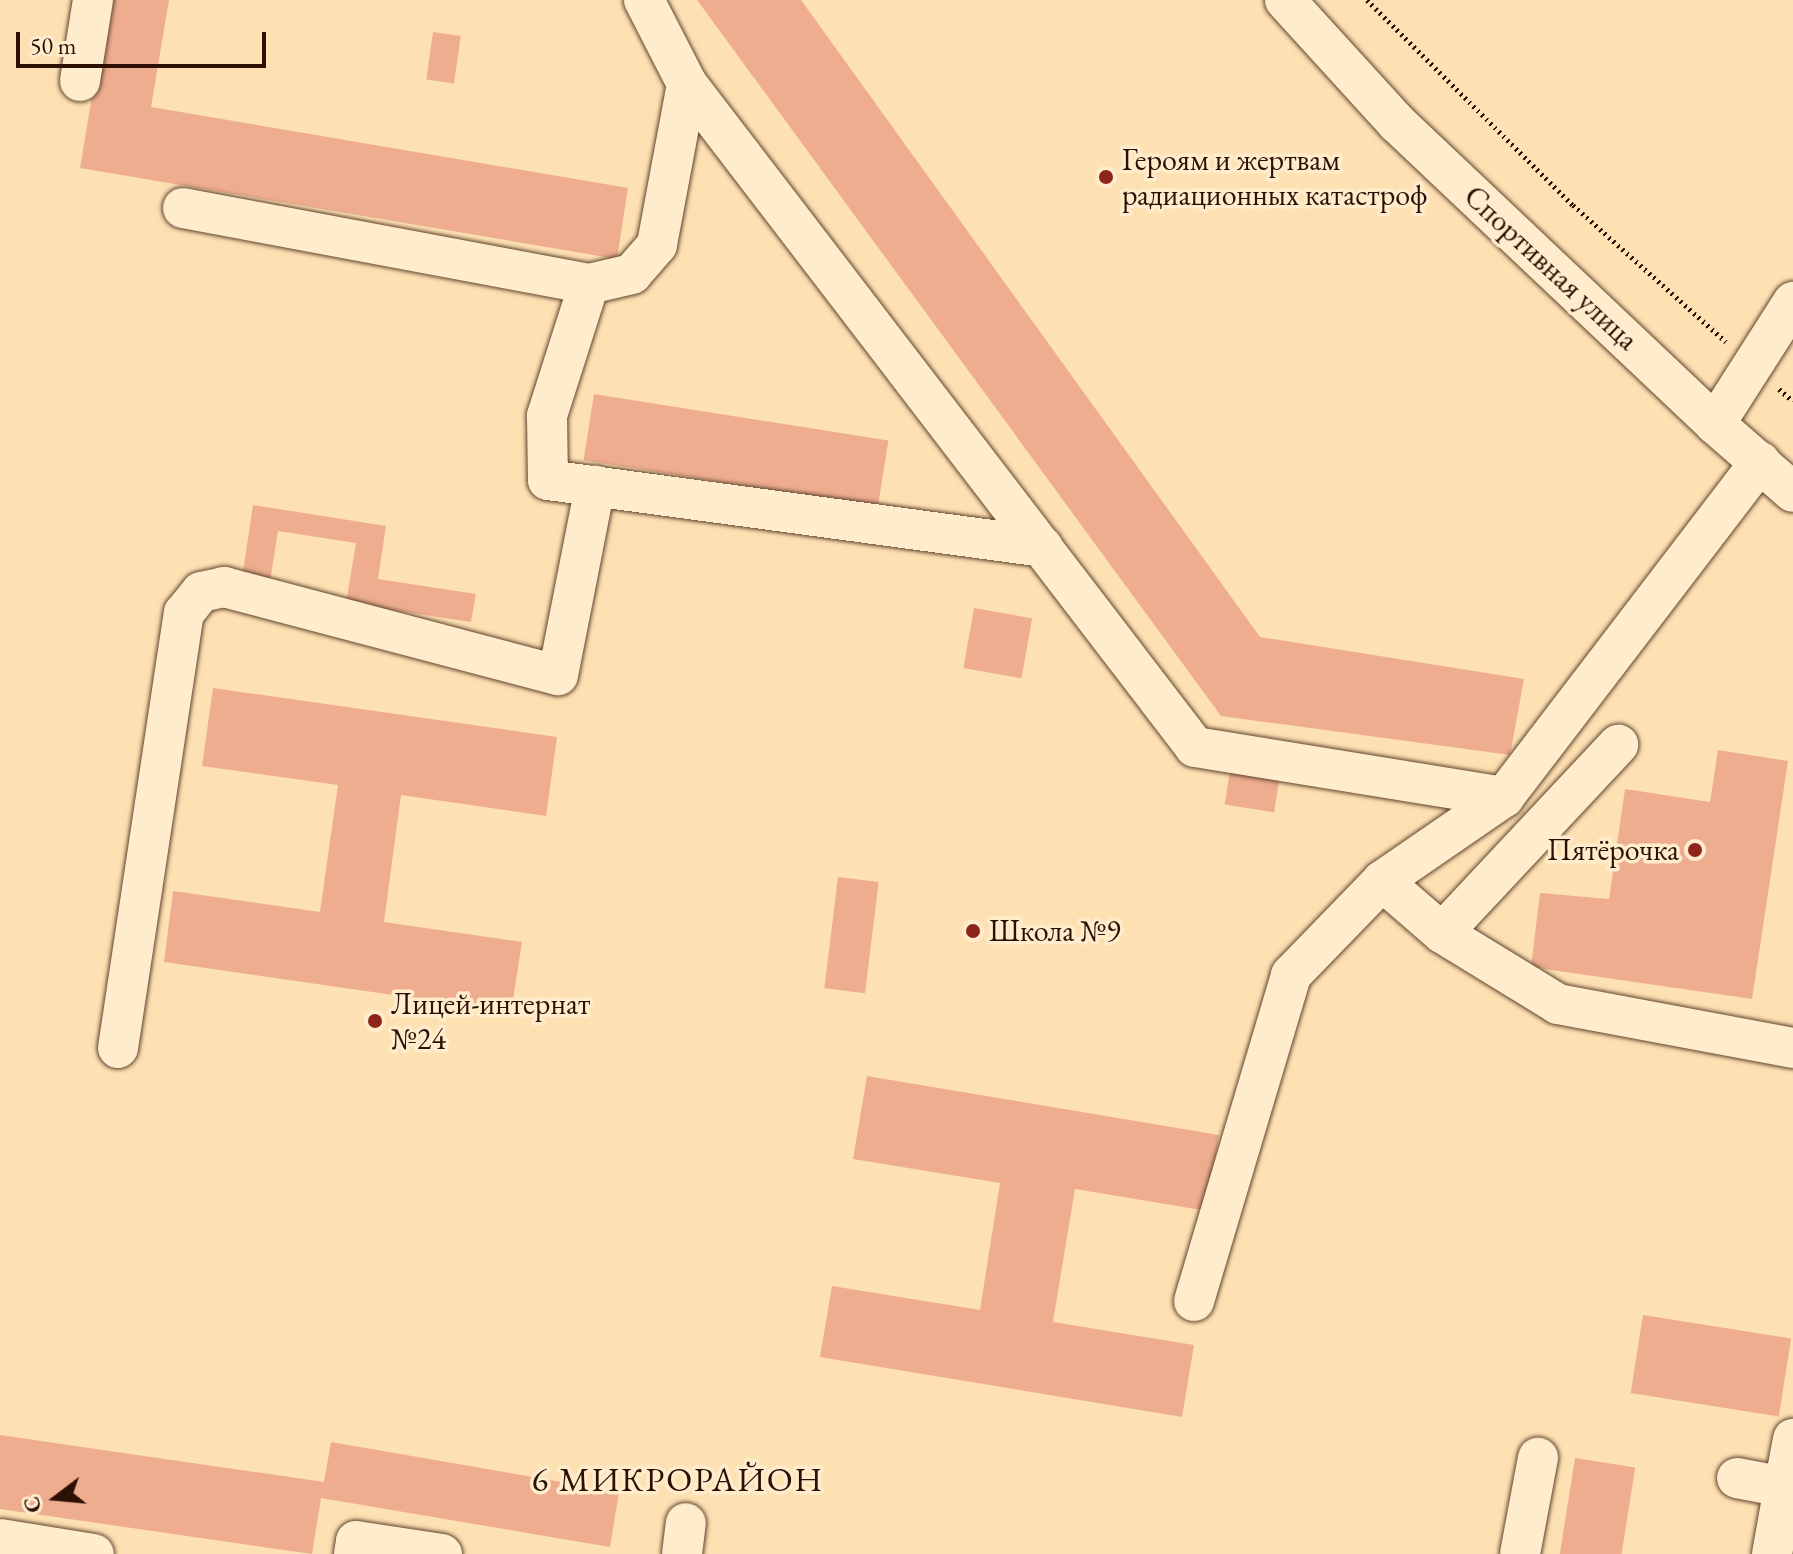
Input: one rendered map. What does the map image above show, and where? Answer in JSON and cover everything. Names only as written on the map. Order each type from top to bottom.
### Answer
[{"type":"street","points":[[80,81],[93,0]]},
{"type":"street","points":[[644,0],[687,84],[1195,747],[1504,797]]},
{"type":"street","name":"Спортивная улица","points":[[1285,0],[1397,123],[1715,424],[1793,492]]},
{"type":"street","points":[[183,208],[589,284],[632,274],[657,245],[687,84]]},
{"type":"street","points":[[589,284],[547,416],[548,480],[1042,547]]},
{"type":"street","points":[[1715,424],[1793,302]]},
{"type":"street","points":[[1194,1301],[1291,975],[1382,881],[1504,797],[1760,462]]},
{"type":"street","points":[[118,1048],[184,613],[201,592],[224,587],[558,675],[595,486]]},
{"type":"street","points":[[1442,933],[1618,745]]},
{"type":"street","points":[[1382,881],[1442,933],[1558,1004],[1793,1048]]},
{"type":"street","points":[[1772,1554],[1788,1487],[1793,1439]]},
{"type":"street","points":[[1520,1554],[1538,1458]]},
{"type":"street","points":[[1737,1478],[1788,1487]]},
{"type":"street","points":[[0,1539],[94,1554]]},
{"type":"street","points":[[354,1554],[356,1541],[442,1554]]},
{"type":"path","points":[[1367,0],[1573,205],[1793,401]]},
{"type":"building","points":[[108,0],[169,0],[151,107],[628,188],[617,259],[80,168]]},
{"type":"building","points":[[697,0],[801,0],[1260,637],[1524,679],[1510,755],[1221,716]]},
{"type":"building","points":[[433,32],[461,36],[454,83],[426,80]]},
{"type":"building","points":[[594,394],[888,441],[878,507],[584,460]]},
{"type":"building","points":[[253,505],[386,526],[378,579],[476,594],[471,622],[346,603],[356,543],[278,531],[269,588],[241,584]]},
{"type":"building","points":[[974,608],[1032,618],[1022,678],[963,668]]},
{"type":"building","points":[[213,688],[557,737],[546,816],[401,795],[384,922],[522,942],[511,1012],[164,962],[173,891],[320,912],[338,785],[202,766]]},
{"type":"building","name":"Пятёрочка","points":[[1718,750],[1788,761],[1752,999],[1531,967],[1540,893],[1609,899],[1625,789],[1710,802]]},
{"type":"building","points":[[1230,771],[1279,779],[1274,812],[1225,805]]},
{"type":"building","points":[[838,877],[879,882],[865,993],[824,988]]},
{"type":"building","points":[[867,1076],[1219,1135],[1207,1211],[1075,1189],[1053,1322],[1194,1345],[1182,1417],[820,1357],[832,1286],[980,1310],[1000,1183],[853,1159]]},
{"type":"building","points":[[1643,1315],[1791,1338],[1779,1416],[1631,1393]]},
{"type":"building","points":[[0,1435],[324,1482],[331,1442],[619,1492],[610,1547],[321,1498],[312,1554],[0,1509]]},
{"type":"building","points":[[1575,1458],[1635,1468],[1622,1554],[1560,1554]]},
{"type":"place","name":"Героям и жертвам радиационных катастроф","points":[[1106,177]]},
{"type":"place","name":"Пятёрочка","points":[[1695,850]]},
{"type":"place","name":"Школа №9","points":[[973,931]]},
{"type":"place","name":"Лицей-интернат №24","points":[[375,1021]]},
{"type":"district","name":"6 МИКРОРАЙОН","points":[[678,1480]]}]
